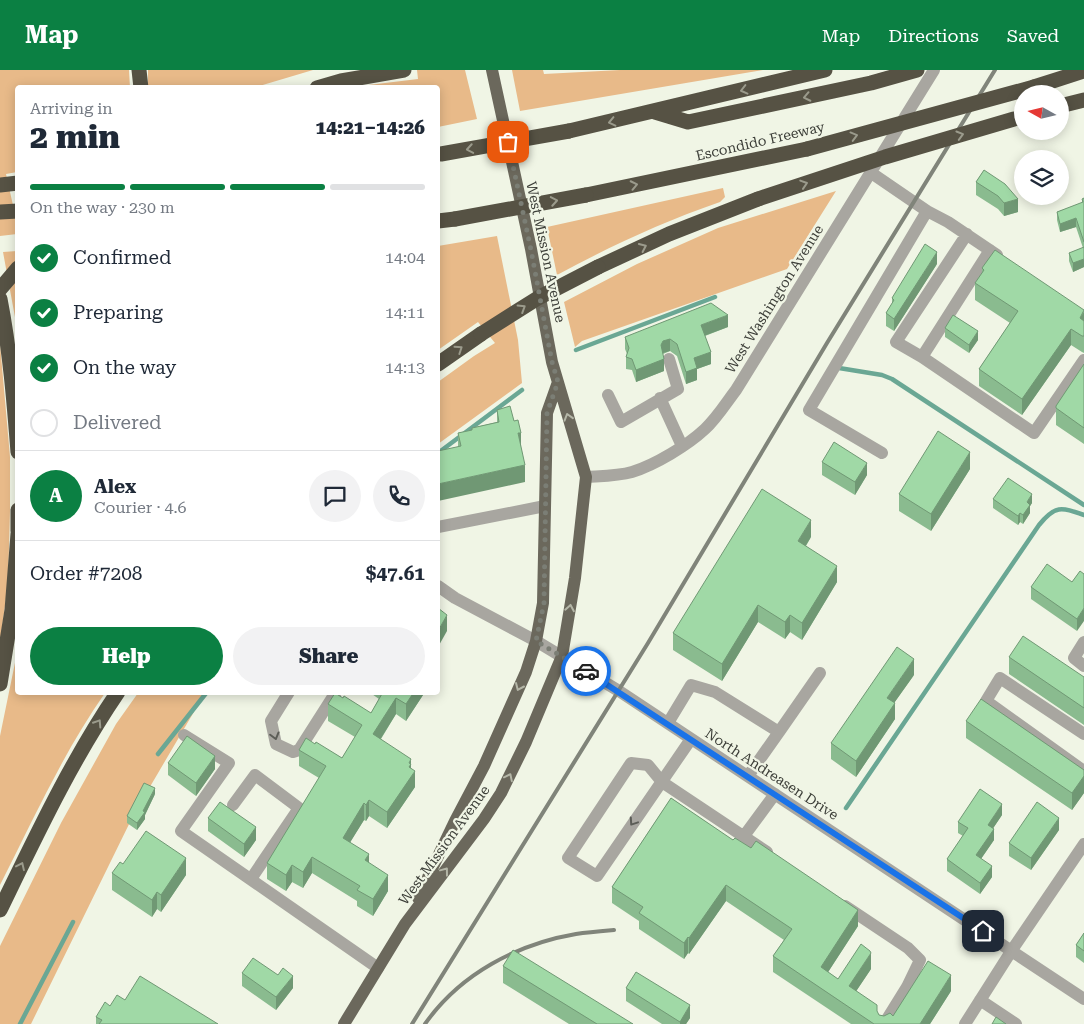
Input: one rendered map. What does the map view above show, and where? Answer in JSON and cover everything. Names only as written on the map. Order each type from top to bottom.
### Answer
[{"type":"highway","points":[[139,70],[141,85]]},
{"type":"highway","points":[[327,85],[404,70]]},
{"type":"highway","points":[[440,155],[569,131],[825,70]]},
{"type":"highway","points":[[655,112],[688,122],[871,83],[917,70]]},
{"type":"highway","name":"Escondido Freeway","points":[[440,221],[586,196],[807,149],[1034,88],[1084,71]]},
{"type":"highway","points":[[1069,104],[1084,100]]},
{"type":"highway","points":[[440,363],[538,298],[598,267],[669,234],[758,199],[885,157],[1014,119]]},
{"type":"highway","points":[[0,212],[15,211]]},
{"type":"highway","points":[[0,272],[15,270]]},
{"type":"highway","points":[[0,289],[15,273]]},
{"type":"highway","points":[[0,299],[7,334],[15,406]]},
{"type":"highway","points":[[0,684],[12,610],[15,572]]},
{"type":"highway","points":[[0,910],[48,812],[91,735],[116,695]]},
{"type":"main road","name":"West Mission Avenue","points":[[344,1024],[405,924],[501,793],[526,742],[562,656],[576,578],[586,477],[552,362],[531,250],[492,70]]},
{"type":"main road","name":"West Mission Avenue","points":[[405,924],[484,766],[526,672],[536,641],[544,603],[547,413],[558,382]]},
{"type":"street","name":"West Washington Avenue","points":[[586,477],[631,473],[682,446],[704,429],[736,390],[934,70]]},
{"type":"street","points":[[870,172],[1006,261]]},
{"type":"street","points":[[882,453],[809,410],[927,211]]},
{"type":"street","points":[[967,234],[896,342],[922,357],[1034,433],[1084,360]]},
{"type":"street","points":[[922,357],[990,250]]},
{"type":"street","points":[[608,395],[621,422],[678,389],[669,359]]},
{"type":"street","points":[[660,398],[682,446]]},
{"type":"street","points":[[440,528],[545,506]]},
{"type":"street","name":"North Andreasen Drive","points":[[440,588],[454,598],[536,641],[619,691],[1084,999]]},
{"type":"street","points":[[1084,642],[1074,658],[1084,666]]},
{"type":"street","points":[[748,776],[820,672]]},
{"type":"street","points":[[1084,734],[1000,678],[986,700],[1084,771]]},
{"type":"street","points":[[668,723],[692,685],[715,692],[778,732]]},
{"type":"street","points":[[287,695],[271,722],[276,744],[292,752],[299,750],[334,695]]},
{"type":"street","points":[[184,736],[229,763],[181,831],[378,968]]},
{"type":"street","points":[[691,739],[662,782],[597,876],[568,858],[631,763],[648,764],[662,782],[777,859]]},
{"type":"street","points":[[232,805],[255,775],[299,808],[251,879]]},
{"type":"street","points":[[744,836],[775,794]]},
{"type":"street","points":[[965,1024],[1012,950],[1084,844]]},
{"type":"street","points":[[834,898],[908,948],[920,960],[907,987],[884,1024]]},
{"type":"street","points":[[980,1000],[1016,1024]]},
{"type":"shaded area","points":[[0,70],[129,70],[130,85],[15,85],[15,172],[6,174],[15,214],[15,234],[0,236]]},
{"type":"shaded area","points":[[148,70],[313,70],[263,85],[148,85]]},
{"type":"shaded area","points":[[417,70],[465,70],[477,119],[440,127],[440,85],[368,85],[418,79]]},
{"type":"shaded area","points":[[512,70],[543,70],[544,74],[620,70],[763,70],[520,111]]},
{"type":"shaded area","points":[[723,188],[725,197],[720,202],[637,235],[557,275],[547,227]]},
{"type":"shaded area","points":[[836,191],[787,269],[582,341],[575,347],[564,302],[637,264],[718,228]]},
{"type":"shaded area","points":[[497,236],[518,340],[522,383],[440,443],[440,381],[495,343],[478,322],[440,349],[440,246]]},
{"type":"shaded area","points":[[15,251],[15,317],[3,252]]},
{"type":"shaded area","points":[[0,344],[10,457],[10,511],[8,584],[0,642]]},
{"type":"shaded area","points":[[15,663],[15,695],[104,695],[62,763],[0,885],[0,736]]},
{"type":"shaded area","points":[[137,695],[204,695],[134,814],[31,1024],[0,1024],[0,946],[61,823],[116,724]]},
{"type":"building","points":[[984,170],[1005,184],[1014,194],[1014,200],[1004,203],[998,196],[976,182]]},
{"type":"building","points":[[1084,198],[1084,242],[1076,218],[1060,224],[1057,212],[1083,202],[1082,199]]},
{"type":"building","points":[[925,244],[937,252],[894,319],[886,313],[894,300],[892,298]]},
{"type":"building","points":[[1084,247],[1084,259],[1073,263],[1069,253]]},
{"type":"building","points":[[995,250],[1084,310],[1080,318],[1084,321],[1084,336],[1071,329],[1022,399],[979,369],[1018,311],[975,283],[984,270],[982,268]]},
{"type":"building","points":[[711,303],[728,315],[701,325],[711,352],[694,358],[697,368],[686,372],[677,344],[670,339],[663,341],[661,345],[664,359],[636,370],[632,359],[626,357],[629,348],[625,337]]},
{"type":"building","points":[[953,315],[978,331],[969,345],[945,328]]},
{"type":"building","points":[[1084,364],[1084,428],[1056,408],[1056,406]]},
{"type":"building","points":[[510,406],[514,421],[518,420],[521,433],[518,433],[525,465],[440,484],[440,451],[461,446],[458,433],[499,422],[497,410]]},
{"type":"building","points":[[938,431],[970,452],[931,514],[899,494]]},
{"type":"building","points":[[834,442],[867,463],[855,482],[822,462]]},
{"type":"building","points":[[1008,478],[1032,494],[1027,502],[1030,505],[1023,515],[1020,513],[1018,516],[993,499]]},
{"type":"building","points":[[762,489],[811,520],[798,541],[837,566],[802,623],[790,615],[785,622],[758,605],[722,664],[673,633]]},
{"type":"building","points":[[1047,564],[1072,582],[1080,571],[1084,574],[1084,608],[1077,619],[1031,587]]},
{"type":"building","points":[[440,610],[447,615],[440,627]]},
{"type":"building","points":[[1023,636],[1084,677],[1084,708],[1009,657]]},
{"type":"building","points":[[897,647],[914,659],[887,698],[895,703],[856,761],[831,743]]},
{"type":"building","points":[[334,695],[343,698],[344,696],[371,713],[381,695],[412,695],[406,704],[396,698],[373,734],[411,759],[409,767],[415,771],[387,812],[369,800],[366,805],[364,803],[343,838],[369,854],[365,860],[388,875],[373,899],[357,890],[360,886],[312,857],[303,872],[292,865],[286,875],[267,863],[326,766],[299,750],[306,738],[342,758],[362,725],[328,704]]},
{"type":"building","points":[[981,699],[1084,770],[1084,776],[1072,793],[966,721]]},
{"type":"building","points":[[187,736],[215,756],[196,783],[168,763]]},
{"type":"building","points":[[144,783],[155,788],[143,811],[145,812],[137,823],[127,816]]},
{"type":"building","points":[[980,789],[1002,804],[988,825],[994,829],[976,855],[992,866],[980,883],[947,859],[968,828],[958,822]]},
{"type":"building","points":[[671,798],[733,840],[735,838],[751,848],[756,841],[858,910],[821,967],[838,979],[861,944],[870,951],[871,953],[849,986],[877,1005],[879,1015],[884,1016],[890,1013],[893,1016],[928,961],[951,975],[920,1024],[874,1024],[773,956],[792,929],[726,885],[684,943],[639,913],[643,907],[612,887]]},
{"type":"building","points":[[220,802],[256,827],[244,844],[208,818]]},
{"type":"building","points":[[1037,802],[1059,818],[1031,858],[1009,843]]},
{"type":"building","points":[[146,831],[186,858],[161,895],[157,892],[152,900],[112,873],[120,862],[123,864]]},
{"type":"building","points":[[1084,933],[1084,951],[1076,945]]},
{"type":"building","points":[[513,950],[633,1024],[597,1024],[503,966]]},
{"type":"building","points":[[253,958],[278,975],[283,968],[293,976],[276,997],[242,973]]},
{"type":"building","points":[[636,972],[690,1005],[680,1022],[626,988]]},
{"type":"building","points":[[140,976],[218,1024],[99,1024],[102,1020],[96,1017],[105,1002],[110,1006],[117,995],[125,1000]]},
{"type":"building","points":[[996,1017],[1006,1024],[992,1024]]},
{"type":"waterway","points":[[576,350],[715,297]]},
{"type":"waterway","points":[[839,368],[882,375],[892,379],[1084,505]]},
{"type":"waterway","points":[[440,452],[522,390]]},
{"type":"waterway","points":[[846,808],[1039,525],[1054,511],[1064,509],[1084,515]]},
{"type":"waterway","points":[[158,754],[205,695]]},
{"type":"waterway","points":[[20,1024],[73,922]]},
{"type":"railway","points":[[412,1024],[648,643],[827,343],[995,70]]},
{"type":"railway","points":[[425,1024],[455,990],[473,976],[512,954],[532,945],[554,939],[576,934],[614,930]]},
{"type":"way so far","points":[[508,142],[550,344],[552,362],[558,382],[547,413],[544,603],[536,641],[586,671]]},
{"type":"route","points":[[586,671],[983,931]]}]
